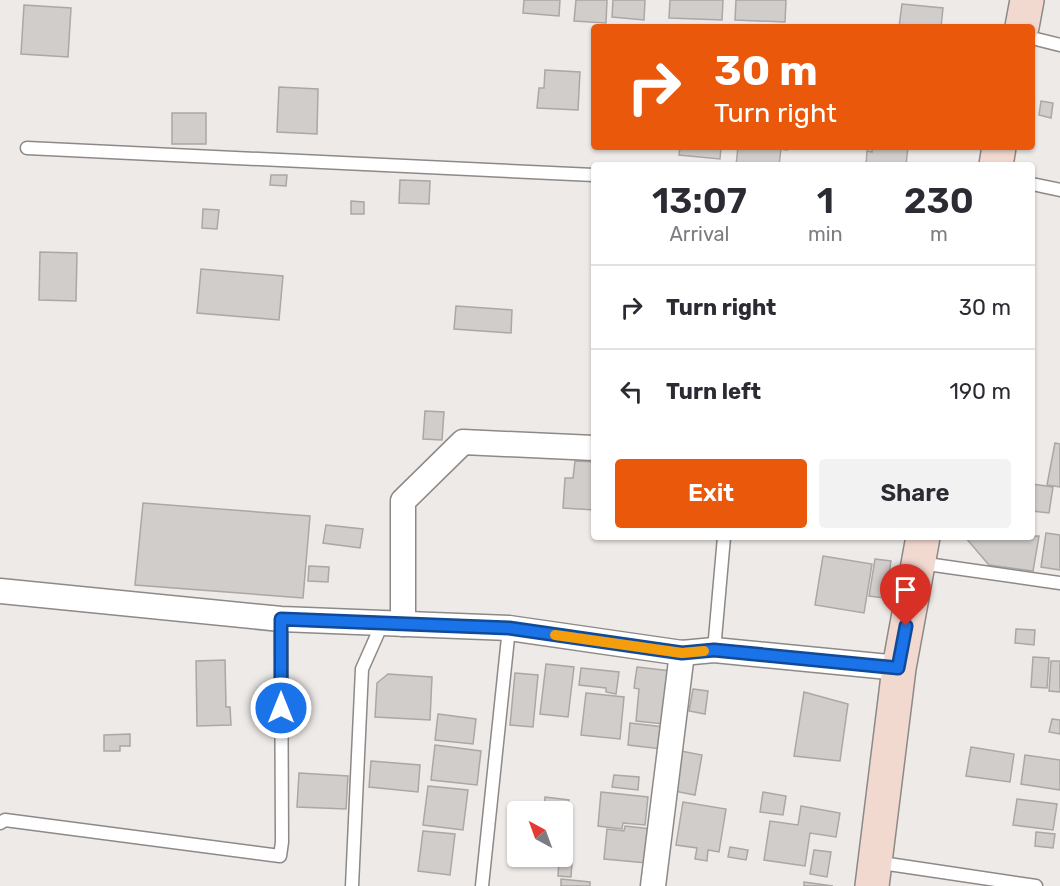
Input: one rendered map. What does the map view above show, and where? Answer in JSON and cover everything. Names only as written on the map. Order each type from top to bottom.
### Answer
[{"type":"street","points":[[1023,24],[1027,0]]},
{"type":"street","points":[[393,624],[403,501],[463,442],[591,448]]},
{"type":"street","points":[[873,874],[898,668],[921,550]]},
{"type":"street","points":[[0,591],[281,619],[509,628],[682,653],[714,650],[898,668]]},
{"type":"street","points":[[653,886],[682,653]]},
{"type":"lane","points":[[1035,39],[1060,45]]},
{"type":"lane","points":[[27,148],[591,175]]},
{"type":"lane","points":[[1035,185],[1060,190]]},
{"type":"lane","points":[[714,650],[724,540]]},
{"type":"lane","points":[[921,550],[1060,583]]},
{"type":"lane","points":[[0,823],[5,820],[280,856],[282,842],[281,619]]},
{"type":"lane","points":[[352,886],[362,669],[393,624]]},
{"type":"lane","points":[[482,886],[509,628]]},
{"type":"lane","points":[[873,874],[1036,886]]},
{"type":"building","points":[[524,0],[560,0],[559,16],[523,13]]},
{"type":"building","points":[[576,0],[607,0],[606,23],[574,21]]},
{"type":"building","points":[[613,0],[645,0],[644,20],[612,17]]},
{"type":"building","points":[[670,0],[723,0],[722,20],[669,18]]},
{"type":"building","points":[[736,0],[786,0],[785,22],[735,20]]},
{"type":"building","points":[[902,4],[943,8],[941,24],[899,24]]},
{"type":"building","points":[[24,5],[71,8],[68,57],[21,54]]},
{"type":"building","points":[[545,70],[580,72],[578,110],[537,108],[539,88],[544,88]]},
{"type":"building","points":[[279,87],[318,89],[317,134],[277,132]]},
{"type":"building","points":[[1041,101],[1053,103],[1051,118],[1039,115]]},
{"type":"building","points":[[172,113],[206,113],[206,144],[172,144]]},
{"type":"building","points":[[680,150],[721,150],[720,159],[679,155]]},
{"type":"building","points":[[738,150],[781,150],[779,162],[736,162]]},
{"type":"building","points":[[872,150],[908,150],[906,162],[866,162],[867,151],[872,152]]},
{"type":"building","points":[[271,175],[287,175],[286,186],[270,185]]},
{"type":"building","points":[[400,180],[430,181],[429,204],[399,203]]},
{"type":"building","points":[[351,201],[364,202],[364,214],[351,214]]},
{"type":"building","points":[[203,209],[219,210],[217,229],[202,228]]},
{"type":"building","points":[[40,252],[77,253],[76,301],[39,300]]},
{"type":"building","points":[[201,269],[283,276],[279,320],[197,313]]},
{"type":"building","points":[[456,306],[512,310],[511,333],[454,329]]},
{"type":"building","points":[[425,411],[444,412],[442,440],[423,439]]},
{"type":"building","points":[[1055,443],[1060,444],[1060,487],[1047,485]]},
{"type":"building","points":[[575,461],[591,462],[591,510],[563,508],[565,478],[573,478]]},
{"type":"building","points":[[1035,484],[1053,487],[1049,513],[1035,511]]},
{"type":"building","points":[[143,503],[310,516],[303,598],[135,585]]},
{"type":"building","points":[[326,525],[363,529],[360,548],[323,543]]},
{"type":"building","points":[[1046,533],[1060,535],[1060,570],[1041,567]]},
{"type":"building","points":[[1035,536],[1039,536],[1033,571],[989,565],[968,540],[1035,540]]},
{"type":"building","points":[[823,556],[872,564],[864,613],[815,605]]},
{"type":"building","points":[[875,559],[891,561],[885,598],[869,596]]},
{"type":"building","points":[[309,566],[329,567],[328,582],[308,581]]},
{"type":"building","points":[[1016,629],[1035,630],[1034,645],[1015,643]]},
{"type":"building","points":[[1033,657],[1049,658],[1047,688],[1031,687]]},
{"type":"building","points":[[225,660],[226,707],[230,707],[231,725],[197,726],[196,661]]},
{"type":"building","points":[[1051,661],[1060,661],[1060,692],[1049,691]]},
{"type":"building","points":[[546,664],[574,667],[568,717],[540,714]]},
{"type":"building","points":[[637,667],[671,671],[664,724],[636,721],[639,689],[634,688]]},
{"type":"building","points":[[581,668],[619,672],[616,694],[606,692],[606,688],[579,685]]},
{"type":"building","points":[[515,673],[538,675],[533,727],[510,725]]},
{"type":"building","points":[[388,674],[432,677],[430,720],[375,717],[377,683]]},
{"type":"building","points":[[693,689],[708,691],[705,714],[689,711]]},
{"type":"building","points":[[804,692],[848,704],[840,761],[794,756]]},
{"type":"building","points":[[586,693],[624,697],[620,739],[581,735]]},
{"type":"building","points":[[438,714],[476,719],[473,744],[435,740]]},
{"type":"building","points":[[1052,719],[1060,720],[1060,734],[1049,732]]},
{"type":"building","points":[[630,723],[664,727],[662,749],[628,745]]},
{"type":"building","points":[[130,734],[130,746],[120,746],[120,751],[104,751],[104,735]]},
{"type":"building","points":[[435,745],[481,751],[477,785],[431,780]]},
{"type":"building","points":[[971,747],[1014,754],[1010,782],[966,776]]},
{"type":"building","points":[[681,751],[702,755],[695,795],[674,791]]},
{"type":"building","points":[[1025,755],[1060,760],[1060,790],[1021,784]]},
{"type":"building","points":[[371,761],[420,765],[418,792],[369,787]]},
{"type":"building","points":[[299,773],[348,776],[346,809],[297,807]]},
{"type":"building","points":[[614,775],[639,777],[638,790],[612,787]]},
{"type":"building","points":[[428,786],[468,790],[463,830],[423,825]]},
{"type":"building","points":[[601,792],[648,797],[645,825],[623,823],[622,829],[598,826]]},
{"type":"building","points":[[763,792],[786,796],[783,815],[760,812]]},
{"type":"building","points":[[545,797],[569,800],[569,801],[545,801]]},
{"type":"building","points":[[1017,799],[1057,804],[1053,830],[1013,825]]},
{"type":"building","points":[[683,802],[726,809],[719,852],[708,850],[707,861],[695,859],[697,848],[676,845]]},
{"type":"building","points":[[801,806],[840,813],[836,837],[810,833],[805,866],[764,860],[770,821],[798,825]]},
{"type":"building","points":[[625,826],[651,829],[647,863],[604,859],[607,829],[624,831]]},
{"type":"building","points":[[423,831],[455,834],[450,875],[418,871]]},
{"type":"building","points":[[1036,832],[1055,834],[1053,848],[1035,846]]},
{"type":"building","points":[[730,847],[748,850],[746,860],[728,857]]},
{"type":"building","points":[[814,850],[831,852],[827,877],[810,874]]},
{"type":"building","points":[[559,867],[572,867],[571,877],[558,876]]},
{"type":"building","points":[[561,879],[590,882],[590,886],[561,886]]},
{"type":"building","points":[[804,882],[833,886],[804,886]]},
{"type":"slow traffic","points":[[555,635],[682,653],[704,651]]},
{"type":"route","points":[[281,708],[281,619],[509,628],[682,653],[714,650],[898,668],[906,626]]}]
